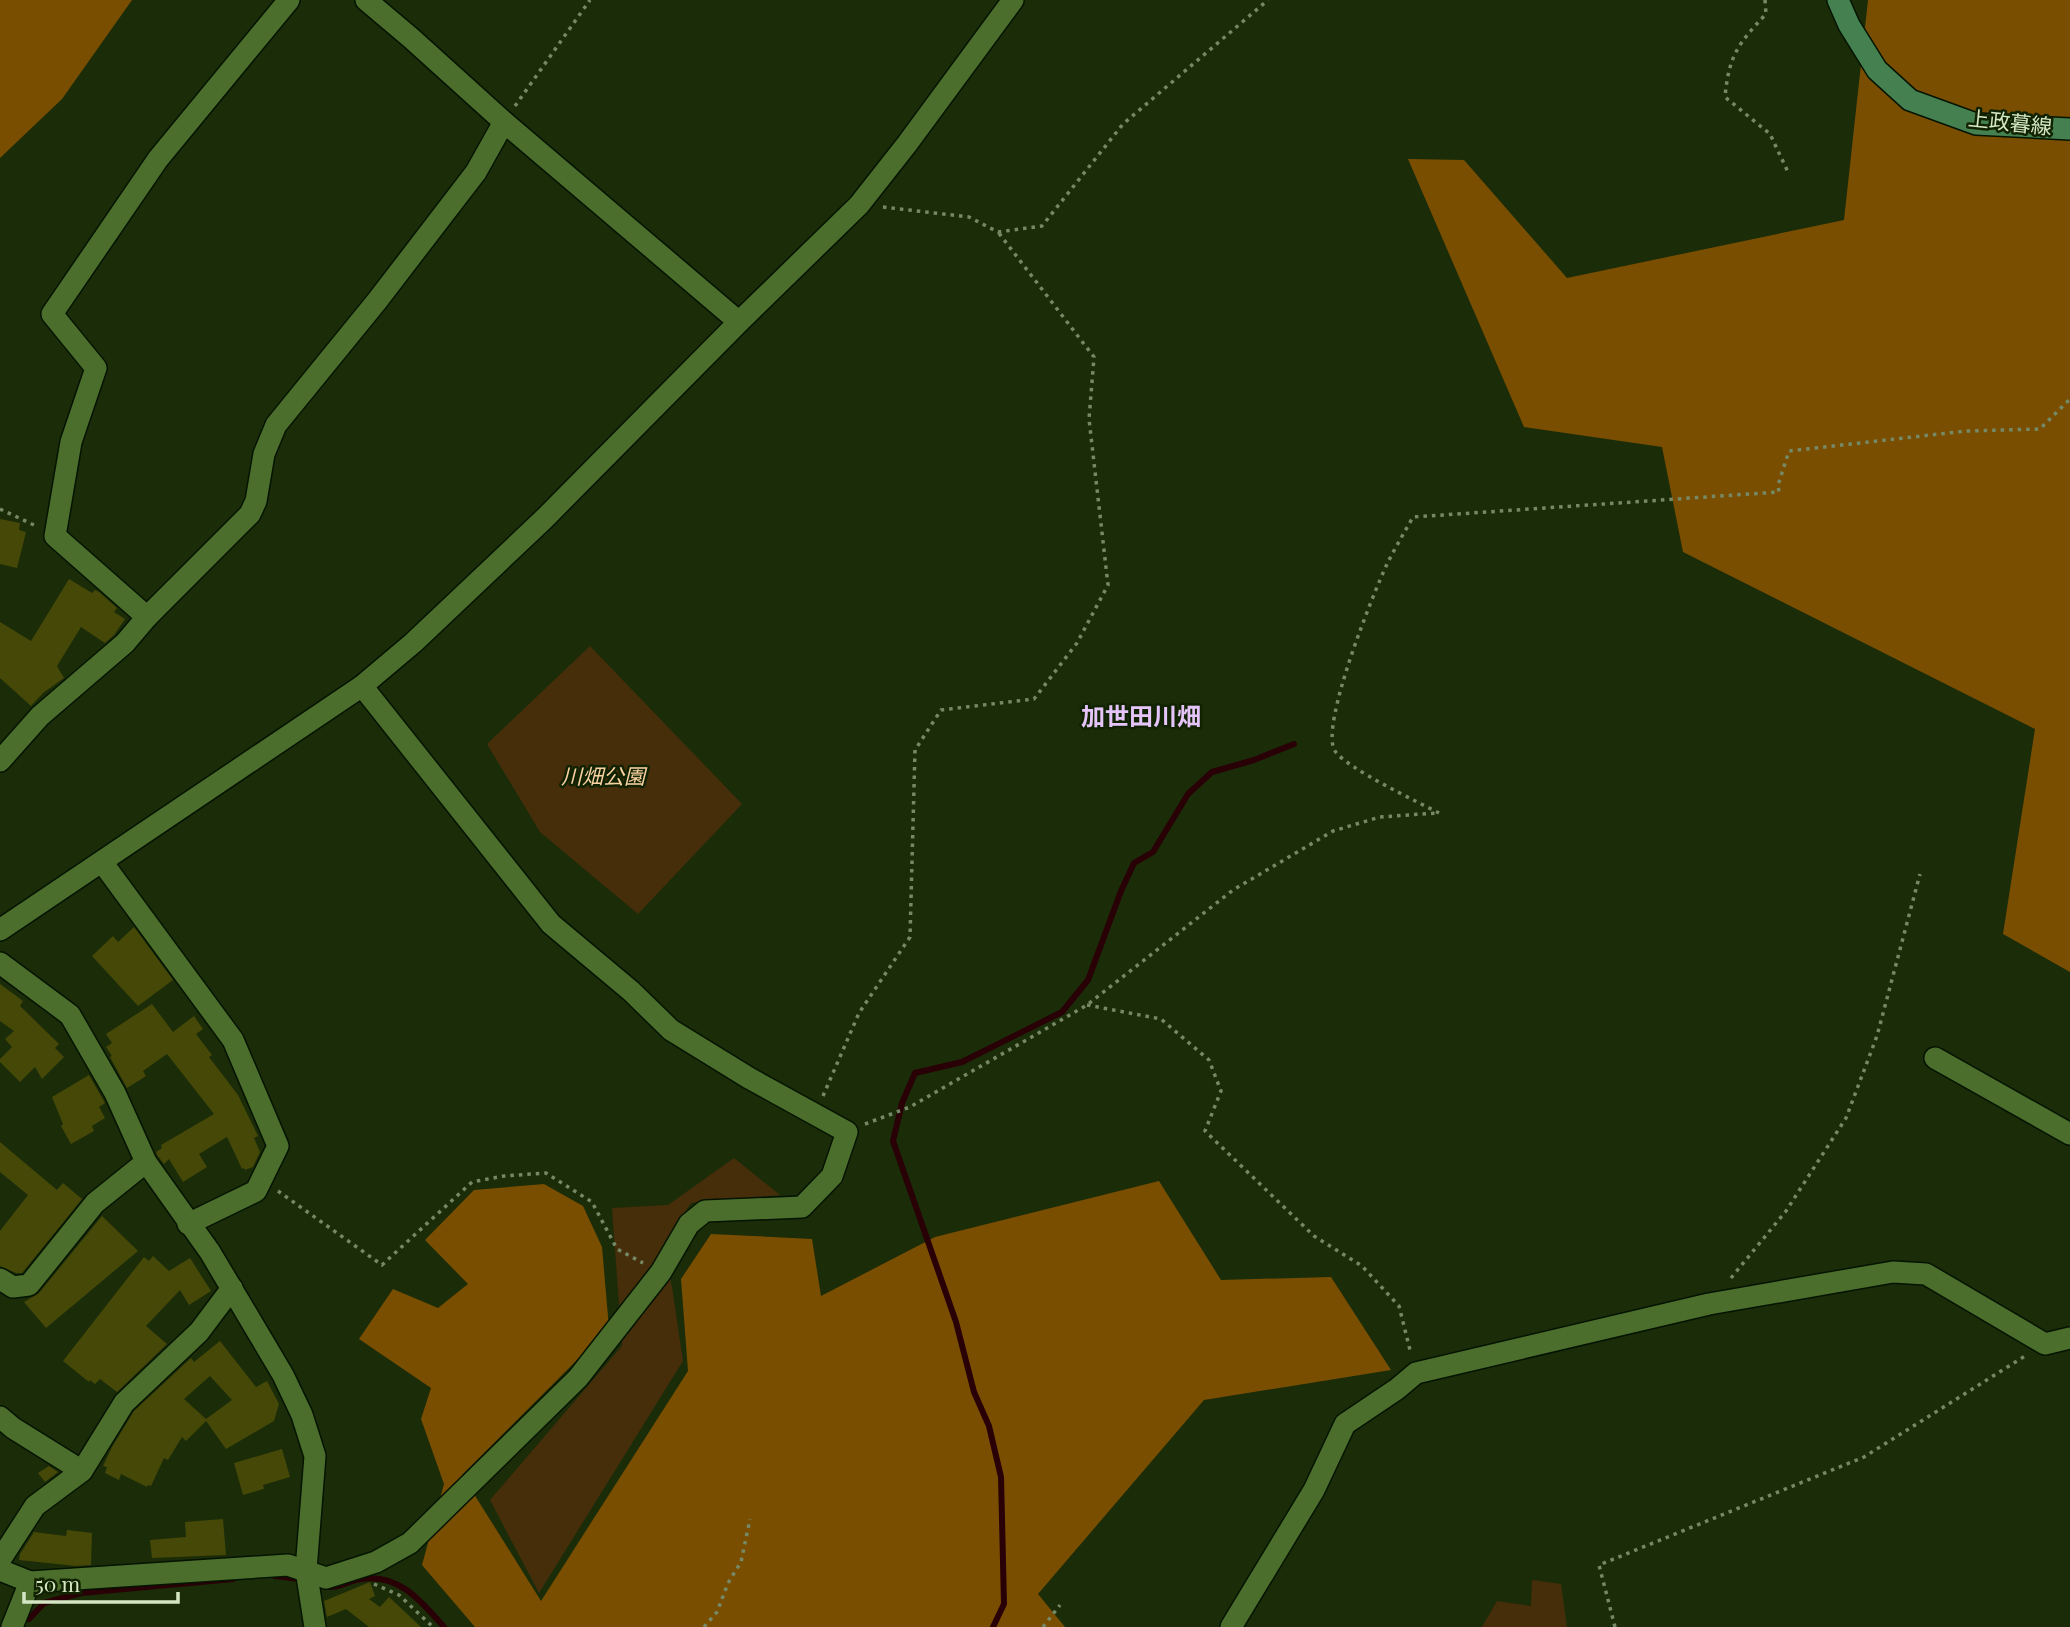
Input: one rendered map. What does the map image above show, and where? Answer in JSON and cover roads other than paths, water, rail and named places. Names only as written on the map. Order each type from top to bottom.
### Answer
[{"type":"street","points":[[147,617],[55,536],[71,442],[96,368],[52,314],[158,159],[289,0]]},
{"type":"street","points":[[366,0],[504,122],[739,322]]},
{"type":"street","points":[[0,930],[362,686],[413,643],[481,580],[859,205],[1013,0]]},
{"type":"street","name":"上政暮線","points":[[1838,0],[1849,25],[1877,70],[1910,100],[1976,124],[2070,129]]},
{"type":"street","points":[[0,761],[40,716],[125,643],[147,617],[250,514],[256,501],[264,454],[276,425],[377,301],[476,172],[504,122]]},
{"type":"street","points":[[0,1570],[30,1582],[288,1565],[326,1578],[376,1562],[410,1543],[578,1378],[660,1272],[689,1224],[705,1211],[802,1207],[832,1176],[847,1132],[749,1078],[671,1030],[631,991],[551,924],[362,686]]},
{"type":"street","points":[[102,862],[233,1040],[278,1146],[256,1191],[188,1224]]},
{"type":"street","points":[[0,963],[70,1015],[115,1093],[146,1162],[210,1252],[283,1375],[302,1415],[315,1456],[306,1570],[315,1627]]},
{"type":"street","points":[[1936,1058],[2070,1134]]},
{"type":"street","points":[[0,1279],[13,1287],[29,1286],[95,1203],[146,1162]]},
{"type":"street","points":[[1231,1627],[1314,1490],[1345,1424],[1416,1373],[1709,1304],[1893,1272],[1926,1274],[2045,1343],[2070,1338]]},
{"type":"street","points":[[0,1560],[35,1506],[82,1471],[124,1403],[199,1332],[232,1288]]},
{"type":"street","points":[[0,1417],[82,1471]]},
{"type":"street","points":[[12,1627],[30,1582]]},
{"type":"waterway","points":[[993,1627],[1004,1604],[1001,1477],[989,1426],[974,1392],[956,1322],[893,1141],[902,1103],[915,1073],[962,1062],[1062,1012],[1088,980],[1134,863],[1153,852],[1188,794],[1212,772],[1254,760],[1294,744]]},
{"type":"waterway","points":[[275,1576],[299,1579]]},
{"type":"waterway","points":[[29,1619],[44,1603],[81,1593],[233,1579]]},
{"type":"waterway","points":[[323,1586],[338,1586],[361,1579],[387,1580],[418,1599],[444,1627]]},
{"type":"district","name":"加世田川畑","points":[[1141,717]]},
{"type":"park label","name":"川畑公園","points":[[603,777]]}]
